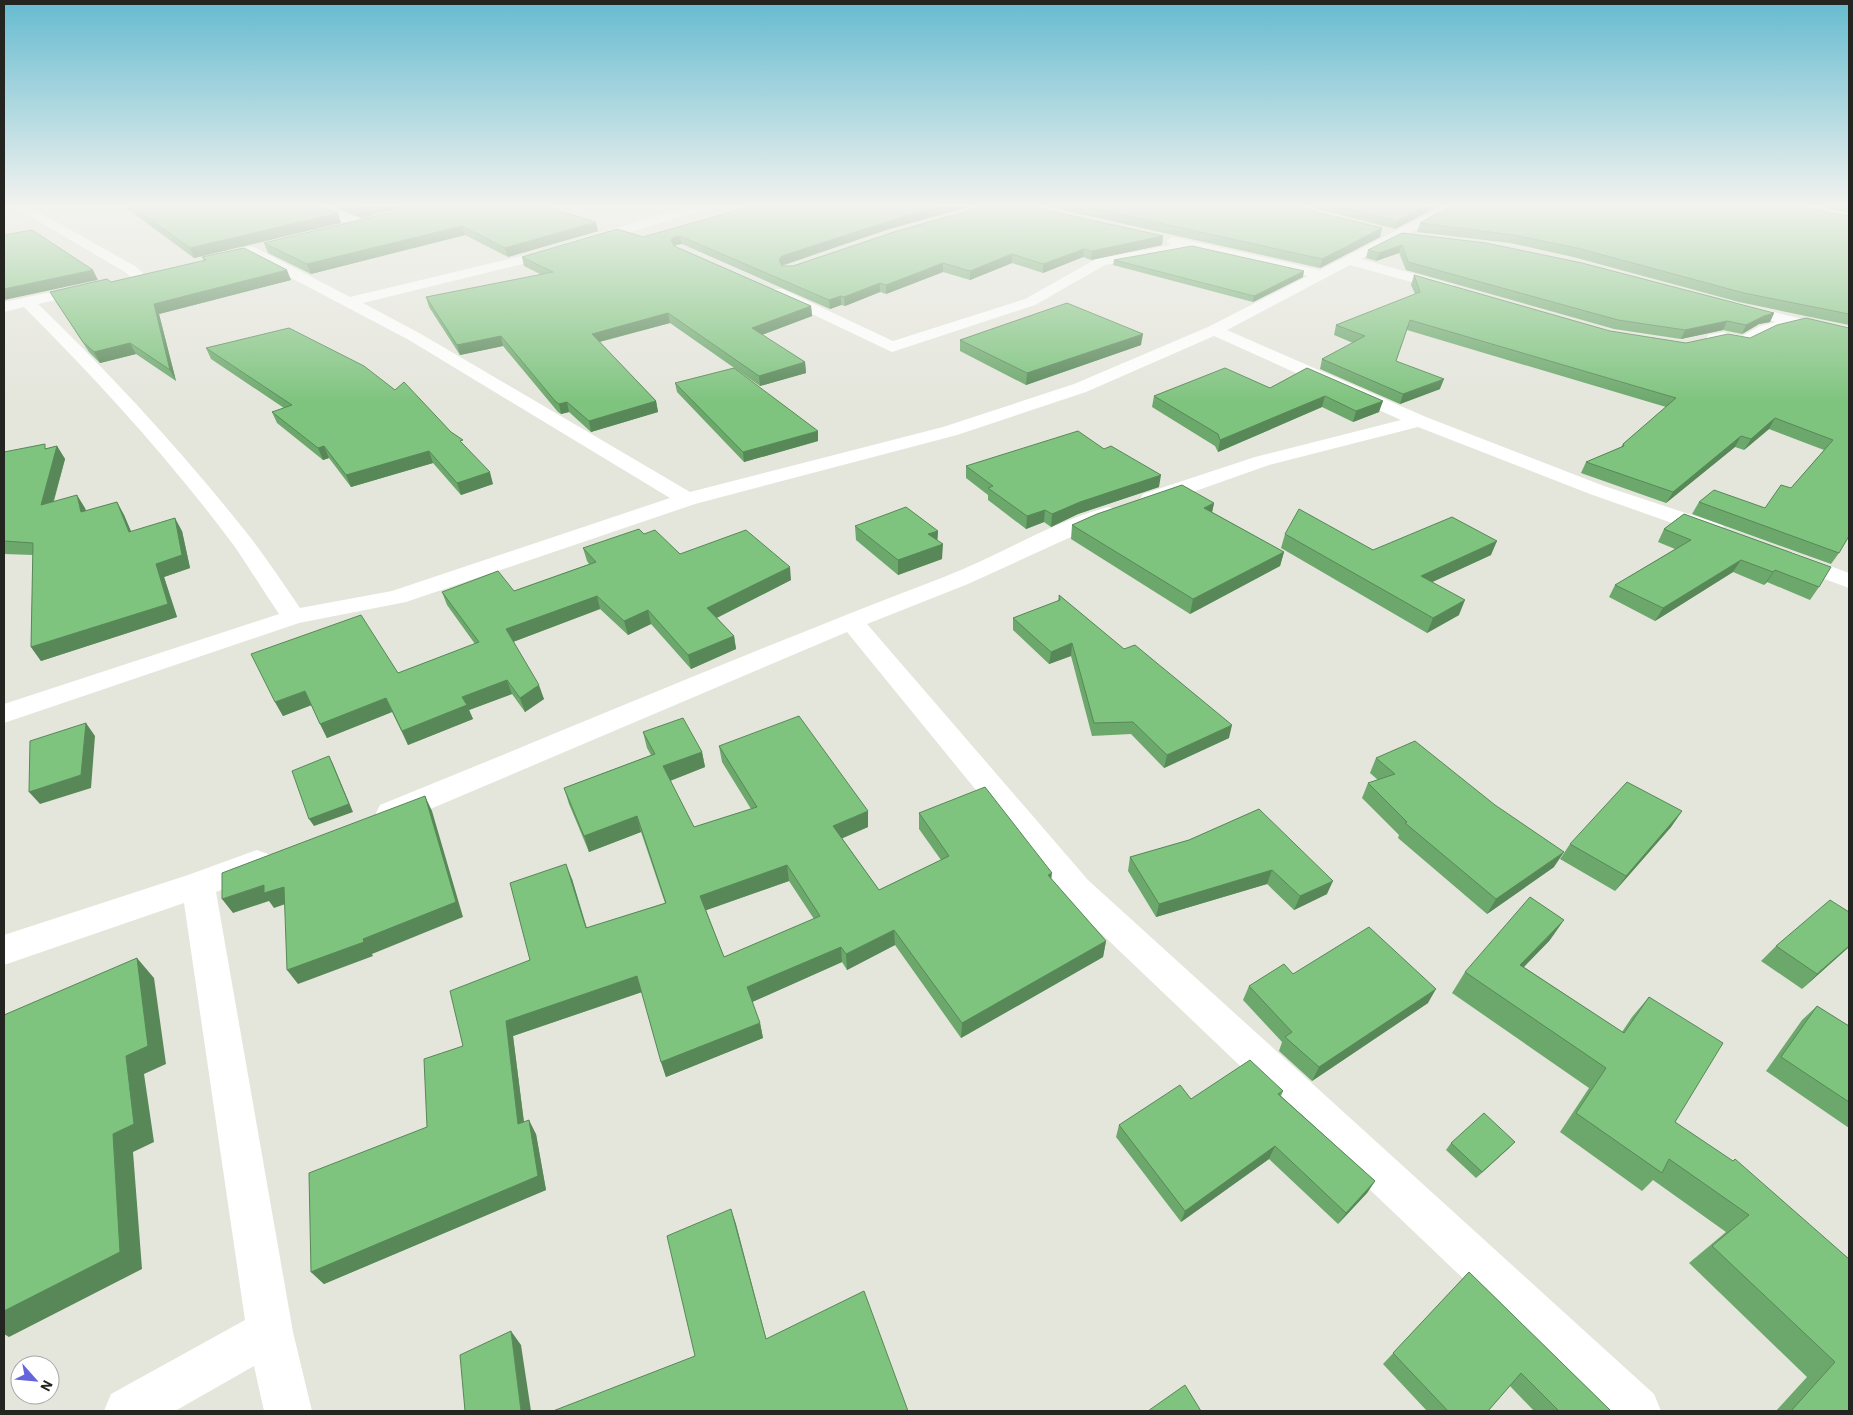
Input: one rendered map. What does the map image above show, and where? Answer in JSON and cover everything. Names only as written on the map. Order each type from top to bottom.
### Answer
[{"type":"street","points":[[133,271],[140,277]]},
{"type":"street","points":[[285,271],[349,302],[414,337],[687,500]]},
{"type":"street","points":[[349,302],[476,271]]},
{"type":"street","points":[[762,285],[892,347],[1030,302],[1085,271]]},
{"type":"street","points":[[1307,271],[1320,274]]},
{"type":"street","points":[[4,714],[294,617],[397,597],[687,500],[950,431],[1080,388],[1214,330],[1326,271]]},
{"type":"street","points":[[1387,271],[1468,294]]},
{"type":"street","points":[[121,281],[157,272]]},
{"type":"street","points":[[4,308],[102,286]]},
{"type":"street","points":[[1720,302],[1798,323],[1849,332]]},
{"type":"street","points":[[28,303],[73,347],[148,427],[243,543],[294,617]]},
{"type":"street","points":[[1698,342],[1723,338],[1744,341],[1766,329],[1798,323]]},
{"type":"street","points":[[1214,330],[1419,421],[1597,490],[1733,537]]},
{"type":"street","points":[[370,820],[700,685],[851,620],[960,579],[1086,521],[1262,461],[1419,421]]},
{"type":"street","points":[[1769,550],[1849,581]]},
{"type":"street","points":[[851,620],[1076,888],[1637,1411]]},
{"type":"street","points":[[4,950],[198,885],[280,854]]},
{"type":"street","points":[[198,885],[270,1332],[288,1411]]},
{"type":"street","points":[[128,1411],[270,1332]]},
{"type":"building","points":[[4,271],[88,271],[4,289]]},
{"type":"building","points":[[158,271],[283,271],[154,304],[170,370],[130,343],[94,352],[83,342],[50,292],[107,279],[111,282]]},
{"type":"building","points":[[551,271],[731,271],[811,306],[752,328],[805,362],[759,376],[668,313],[592,334],[656,401],[589,421],[567,402],[559,404],[555,401],[501,336],[457,345],[426,297],[553,272]]},
{"type":"building","points":[[762,271],[922,271],[886,285],[880,283],[844,297],[841,296],[829,300]]},
{"type":"building","points":[[1157,271],[1304,271],[1254,296]]},
{"type":"building","points":[[1441,271],[1613,271],[1774,313],[1746,325],[1727,321],[1685,330],[1618,320]]},
{"type":"building","points":[[1662,271],[1849,271],[1849,314],[1744,293]]},
{"type":"building","points":[[1414,275],[1610,331],[1686,343],[1728,334],[1750,338],[1777,325],[1806,318],[1849,328],[1849,536],[1839,553],[1699,502],[1714,490],[1765,508],[1781,485],[1791,488],[1833,440],[1775,418],[1751,439],[1741,436],[1673,492],[1586,462],[1624,446],[1623,444],[1676,398],[1410,320],[1396,361],[1444,379],[1403,394],[1322,359],[1365,336],[1336,325],[1420,292]]},
{"type":"building","points":[[1067,303],[1143,334],[1027,373],[960,340]]},
{"type":"building","points":[[289,328],[364,366],[395,390],[404,382],[451,432],[463,440],[460,441],[490,472],[457,483],[429,451],[346,475],[324,446],[318,448],[272,412],[292,405],[206,348]]},
{"type":"building","points":[[734,368],[818,431],[743,452],[675,383]]},
{"type":"building","points":[[1225,368],[1270,388],[1307,368],[1383,401],[1356,411],[1325,396],[1220,440],[1218,434],[1154,396]]},
{"type":"building","points":[[1078,431],[1104,449],[1111,446],[1161,475],[1080,502],[1052,514],[1045,510],[1027,516],[988,488],[993,486],[966,466]]},
{"type":"building","points":[[45,444],[45,449],[57,446],[41,505],[77,495],[81,512],[117,502],[129,532],[175,518],[182,555],[156,564],[168,604],[31,647],[33,543],[4,541],[4,452]]},
{"type":"building","points":[[1182,485],[1214,503],[1204,508],[1284,552],[1193,599],[1072,525],[1097,514]]},
{"type":"building","points":[[906,507],[938,531],[928,534],[943,544],[898,560],[855,526]]},
{"type":"building","points":[[1299,509],[1373,550],[1452,517],[1497,541],[1421,576],[1465,600],[1433,618],[1285,534]]},
{"type":"building","points":[[1684,514],[1831,567],[1819,587],[1775,570],[1773,572],[1741,560],[1663,608],[1615,585],[1691,540],[1664,529]]},
{"type":"building","points":[[639,529],[644,534],[655,530],[680,554],[746,530],[790,567],[707,608],[734,636],[688,655],[648,610],[624,621],[597,596],[506,629],[539,685],[520,698],[507,680],[462,697],[467,705],[402,731],[386,698],[320,724],[305,691],[275,702],[251,654],[361,615],[398,673],[479,642],[442,592],[498,571],[514,591],[596,562],[583,548]]},
{"type":"building","points":[[1059,595],[1124,649],[1135,645],[1232,725],[1167,755],[1133,722],[1094,723],[1072,643],[1051,652],[1013,618],[1060,600]]},
{"type":"building","points":[[799,716],[868,811],[833,826],[879,890],[949,856],[919,813],[985,787],[1052,873],[1048,875],[1106,941],[962,1023],[894,930],[846,954],[841,947],[747,987],[760,1023],[661,1062],[637,976],[506,1021],[518,1124],[529,1120],[538,1176],[311,1272],[309,1173],[427,1127],[424,1059],[463,1046],[450,991],[530,960],[510,883],[566,864],[586,928],[666,903],[637,816],[584,836],[564,788],[655,754],[643,732],[683,718],[702,752],[663,766],[694,827],[757,807],[719,746]],"holes":[[[787,865],[820,916],[724,957],[700,896]]]},
{"type":"building","points":[[86,723],[81,775],[29,792],[30,741]]},
{"type":"building","points":[[1415,741],[1495,805],[1564,852],[1496,899],[1405,823],[1407,822],[1368,783],[1395,774],[1376,758]]},
{"type":"building","points":[[329,756],[349,804],[309,819],[292,771]]},
{"type":"building","points":[[1627,782],[1682,811],[1626,876],[1570,844]]},
{"type":"building","points":[[425,796],[456,902],[363,939],[364,942],[287,970],[284,887],[264,893],[264,885],[222,899],[222,873]]},
{"type":"building","points":[[1259,809],[1333,881],[1300,896],[1272,870],[1159,904],[1130,857],[1189,840]]},
{"type":"building","points":[[1530,897],[1564,920],[1520,965],[1624,1033],[1649,997],[1723,1043],[1675,1122],[1733,1161],[1735,1159],[1849,1259],[1849,1411],[1791,1411],[1835,1362],[1712,1246],[1749,1215],[1669,1159],[1662,1173],[1576,1113],[1606,1068],[1465,972]]},
{"type":"building","points":[[1830,900],[1849,912],[1849,946],[1817,974],[1776,946]]},
{"type":"building","points":[[1369,927],[1436,989],[1319,1067],[1285,1037],[1292,1032],[1249,986],[1284,964],[1293,974]]},
{"type":"building","points":[[137,958],[148,1046],[126,1056],[134,1124],[113,1134],[120,1252],[4,1311],[4,1015]]},
{"type":"building","points":[[1817,1006],[1849,1026],[1849,1102],[1781,1057]]},
{"type":"building","points":[[1250,1060],[1283,1091],[1278,1094],[1375,1181],[1346,1213],[1275,1146],[1185,1211],[1119,1125],[1180,1085],[1191,1099]]},
{"type":"building","points":[[1484,1113],[1515,1142],[1482,1172],[1451,1143]]},
{"type":"building","points":[[731,1209],[766,1339],[864,1291],[908,1411],[553,1411],[695,1356],[667,1236]]},
{"type":"building","points":[[1469,1272],[1611,1411],[1559,1411],[1521,1373],[1488,1411],[1448,1411],[1393,1353]]},
{"type":"building","points":[[511,1331],[521,1411],[465,1411],[460,1355]]},
{"type":"building","points":[[1185,1385],[1201,1411],[1148,1411]]}]
